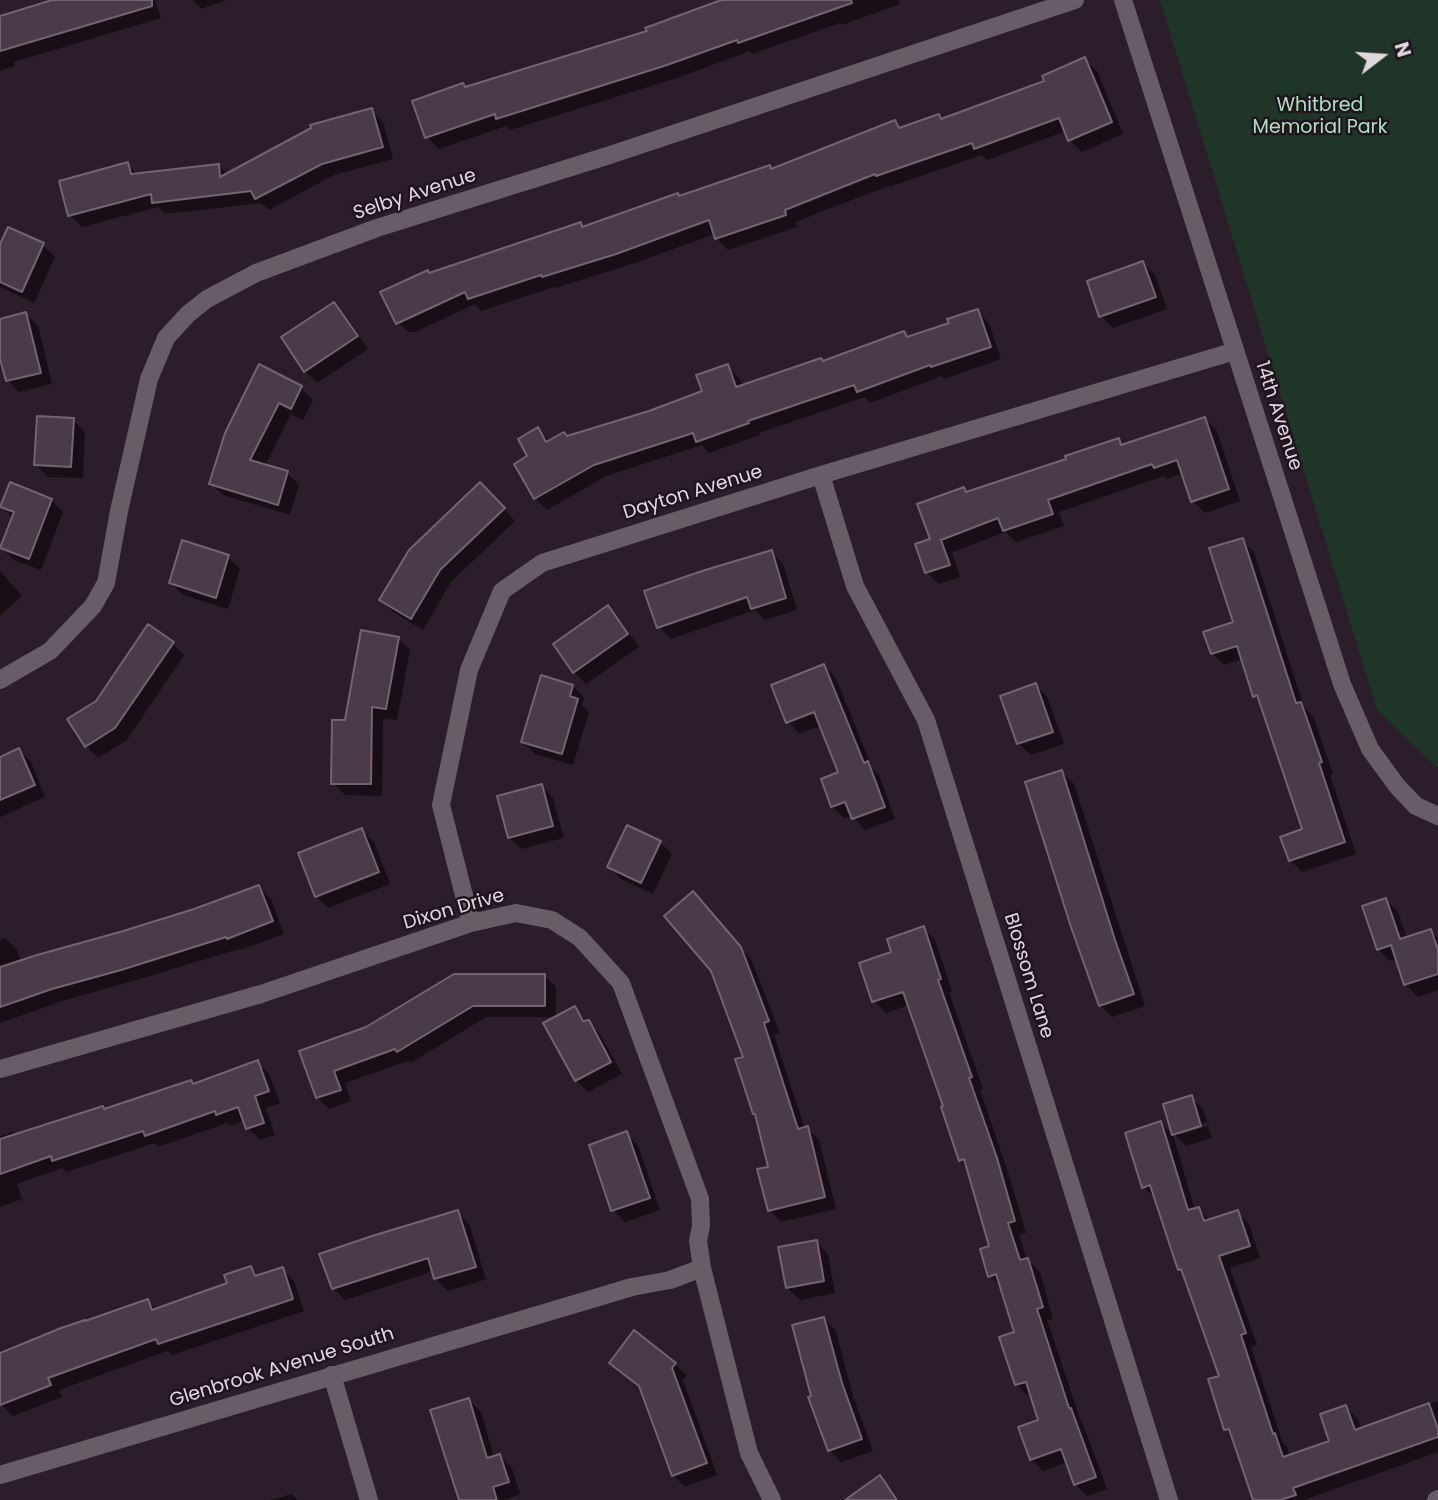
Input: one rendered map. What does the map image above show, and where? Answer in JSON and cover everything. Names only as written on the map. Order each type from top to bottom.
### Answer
[{"type":"street","name":"Selby Avenue","points":[[0,680],[50,651],[93,606],[106,583],[119,510],[149,379],[166,338],[188,314],[207,299],[256,273],[377,228],[610,155],[1075,0]]},
{"type":"street","name":"14th Avenue","points":[[1123,0],[1342,684],[1370,749],[1397,786],[1416,806],[1438,816]]},
{"type":"street","name":"Dayton Avenue","points":[[471,923],[440,805],[469,670],[502,591],[542,563],[821,475],[1235,351]]},
{"type":"street","name":"Blossom Lane","points":[[821,475],[855,586],[926,720],[1169,1500]]},
{"type":"street","name":"Dixon Drive","points":[[0,1069],[261,994],[471,923],[516,913],[552,920],[580,938],[621,983],[700,1199],[701,1226],[698,1241],[702,1268],[749,1453],[772,1500]]},
{"type":"street","name":"Glenbrook Avenue South","points":[[0,1475],[577,1303],[632,1287],[670,1280],[702,1268]]},
{"type":"street","points":[[332,1375],[369,1500]]},
{"type":"green space","name":"Whitbred Memorial Park","points":[[1160,0],[1438,0],[1438,769],[1377,710]]},
{"type":"building","points":[[52,0],[152,0],[152,6],[0,51],[0,16]]},
{"type":"building","points":[[721,0],[851,0],[852,3],[738,43],[737,40],[496,119],[495,114],[425,138],[412,101],[463,83],[465,87],[647,31],[645,28]]},
{"type":"building","points":[[1085,57],[1112,122],[1068,141],[1059,118],[974,149],[972,143],[876,176],[875,174],[785,210],[786,215],[715,239],[709,220],[616,254],[468,299],[465,292],[396,324],[380,292],[428,270],[429,273],[581,222],[582,227],[678,193],[679,196],[770,165],[771,169],[895,120],[899,128],[939,114],[941,119],[1044,81],[1042,76]]},
{"type":"building","points":[[372,108],[383,147],[322,164],[255,199],[251,191],[152,203],[151,194],[68,216],[59,181],[128,162],[131,174],[219,164],[220,177],[311,128],[310,125]]},
{"type":"building","points":[[8,227],[44,243],[22,292],[0,282],[0,244]]},
{"type":"building","points":[[1143,261],[1156,297],[1099,317],[1087,281]]},
{"type":"building","points":[[334,302],[358,336],[304,372],[281,337]]},
{"type":"building","points":[[978,309],[991,347],[931,367],[930,365],[857,392],[854,385],[748,421],[749,423],[696,442],[693,433],[594,465],[534,499],[514,464],[527,456],[518,439],[538,427],[546,442],[564,432],[567,436],[649,411],[702,391],[696,375],[728,364],[736,387],[821,358],[823,361],[904,331],[907,337],[949,323],[947,319]]},
{"type":"building","points":[[26,312],[41,373],[6,381],[0,359],[0,319]]},
{"type":"building","points":[[259,364],[302,386],[291,409],[279,403],[250,460],[288,471],[278,505],[209,484],[225,433]]},
{"type":"building","points":[[37,416],[74,418],[71,467],[34,465]]},
{"type":"building","points":[[1205,417],[1229,489],[1191,502],[1177,460],[1154,468],[1152,464],[1048,500],[1053,514],[1003,531],[998,518],[941,540],[950,565],[925,573],[915,544],[930,539],[917,504],[964,487],[966,492],[1066,459],[1065,456],[1119,438],[1121,445]]},
{"type":"building","points":[[10,482],[52,499],[29,559],[0,548],[14,512],[0,507]]},
{"type":"building","points":[[480,482],[505,508],[440,570],[411,619],[379,600],[409,550]]},
{"type":"building","points":[[1243,538],[1296,703],[1301,702],[1322,762],[1319,763],[1345,842],[1289,861],[1280,837],[1302,829],[1257,695],[1253,697],[1237,646],[1211,654],[1203,632],[1233,622],[1209,548]]},
{"type":"building","points":[[182,540],[229,555],[216,598],[169,583]]},
{"type":"building","points":[[772,550],[786,598],[751,609],[747,597],[657,628],[644,591]]},
{"type":"building","points":[[608,605],[628,634],[573,673],[553,644]]},
{"type":"building","points":[[148,624],[174,642],[115,728],[85,747],[67,719],[96,701]]},
{"type":"building","points":[[361,630],[399,637],[386,709],[372,707],[371,784],[331,784],[332,720],[345,720]]},
{"type":"building","points":[[824,664],[864,763],[868,761],[885,807],[852,819],[845,802],[831,807],[821,779],[838,772],[814,712],[786,723],[771,685]]},
{"type":"building","points":[[541,675],[573,685],[570,696],[578,699],[562,754],[521,742]]},
{"type":"building","points":[[1036,683],[1053,732],[1017,744],[1000,696]]},
{"type":"building","points":[[19,748],[35,785],[0,800],[0,757]]},
{"type":"building","points":[[1062,770],[1134,994],[1099,1006],[1025,782]]},
{"type":"building","points":[[542,784],[553,826],[508,838],[497,796]]},
{"type":"building","points":[[627,825],[661,841],[641,883],[607,867]]},
{"type":"building","points":[[362,828],[379,872],[315,897],[298,853]]},
{"type":"building","points":[[259,885],[273,921],[227,939],[226,937],[52,989],[0,1007],[0,967],[194,909]]},
{"type":"building","points":[[693,891],[741,947],[769,1021],[764,1023],[798,1129],[808,1126],[825,1197],[768,1211],[757,1169],[768,1167],[755,1114],[735,1059],[743,1057],[711,971],[664,916]]},
{"type":"building","points":[[1386,898],[1400,939],[1431,929],[1438,950],[1438,974],[1404,985],[1391,945],[1377,950],[1362,906]]},
{"type":"building","points":[[924,926],[941,979],[938,980],[972,1077],[969,1078],[997,1158],[1015,1221],[1008,1223],[1020,1260],[1028,1258],[1043,1307],[1037,1309],[1069,1408],[1096,1477],[1074,1485],[1061,1449],[1030,1460],[1018,1427],[1038,1420],[1026,1382],[1015,1385],[999,1337],[1014,1332],[996,1274],[988,1277],[980,1249],[989,1246],[964,1159],[959,1161],[941,1107],[943,1106],[903,992],[872,1002],[859,963],[891,952],[887,939]]},
{"type":"building","points":[[454,974],[545,974],[545,1006],[473,1006],[397,1052],[395,1049],[334,1071],[341,1090],[316,1098],[299,1051],[366,1027]]},
{"type":"building","points":[[575,1006],[583,1021],[589,1020],[611,1062],[575,1081],[543,1023]]},
{"type":"building","points":[[258,1060],[269,1091],[255,1096],[264,1123],[246,1129],[238,1107],[216,1115],[215,1111],[145,1136],[143,1131],[52,1161],[51,1156],[0,1174],[0,1139],[191,1080],[193,1084]]},
{"type":"building","points":[[1192,1095],[1201,1126],[1172,1135],[1163,1104]]},
{"type":"building","points":[[1161,1121],[1188,1210],[1199,1207],[1204,1221],[1238,1210],[1250,1246],[1219,1256],[1246,1333],[1241,1335],[1283,1457],[1329,1441],[1320,1414],[1346,1405],[1355,1430],[1429,1403],[1438,1437],[1293,1488],[1296,1495],[1280,1500],[1253,1500],[1229,1429],[1224,1430],[1208,1379],[1219,1376],[1181,1269],[1178,1270],[1150,1185],[1142,1188],[1125,1133]]},
{"type":"building","points":[[627,1131],[650,1198],[611,1211],[589,1145]]},
{"type":"building","points":[[458,1210],[476,1267],[434,1279],[428,1258],[332,1289],[319,1254]]},
{"type":"building","points":[[817,1240],[824,1281],[786,1288],[778,1247]]},
{"type":"building","points":[[251,1266],[255,1276],[283,1267],[293,1299],[158,1344],[156,1339],[48,1378],[51,1385],[0,1405],[0,1353],[61,1328],[148,1299],[152,1310],[227,1283],[224,1275]]},
{"type":"building","points":[[824,1317],[842,1383],[862,1439],[828,1451],[808,1397],[811,1396],[792,1325]]},
{"type":"building","points":[[634,1330],[676,1363],[672,1368],[707,1463],[672,1476],[639,1386],[609,1363]]},
{"type":"building","points":[[469,1398],[487,1458],[500,1454],[509,1482],[493,1487],[497,1500],[459,1500],[430,1410]]},
{"type":"building","points":[[880,1475],[897,1500],[845,1500]]}]
